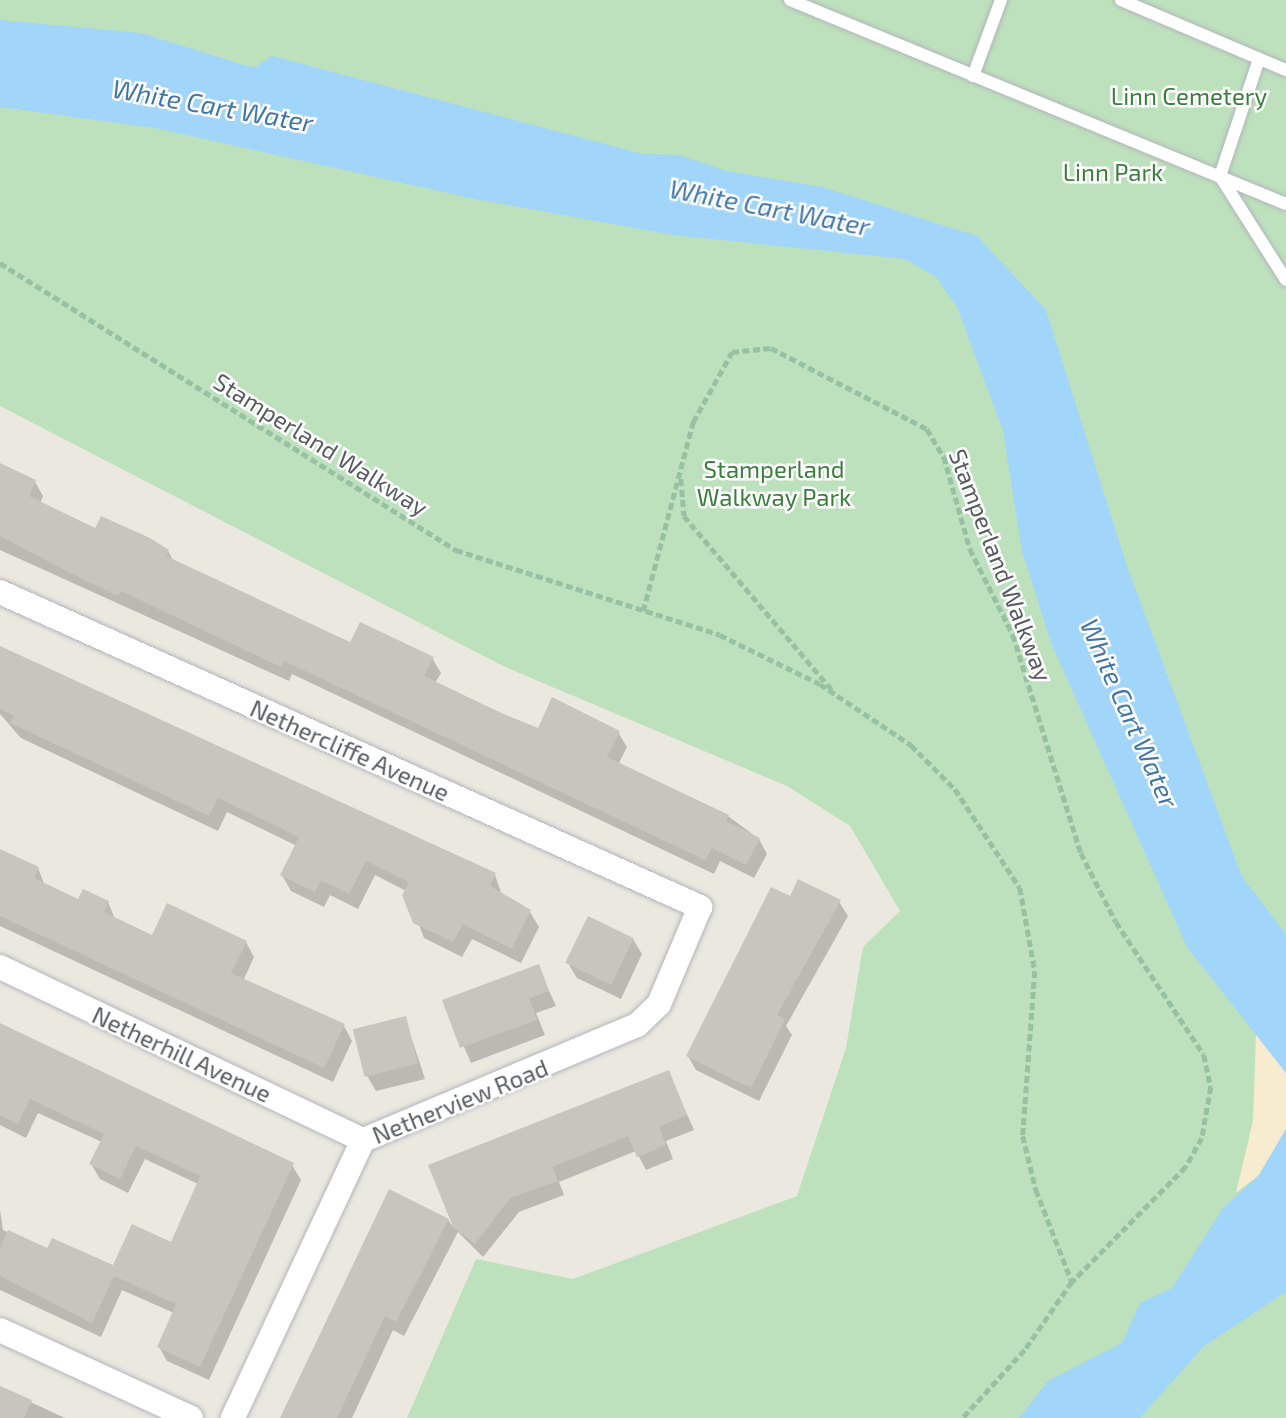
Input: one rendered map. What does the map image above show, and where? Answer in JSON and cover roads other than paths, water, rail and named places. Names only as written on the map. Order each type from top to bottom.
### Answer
[{"type":"street","name":"Nethercliffe Avenue","points":[[0,592],[701,907]]},
{"type":"street","name":"Netherview Road","points":[[233,1418],[363,1140],[637,1026],[659,1004],[701,907]]},
{"type":"street","name":"Netherhill Avenue","points":[[0,967],[363,1140]]},
{"type":"street","points":[[0,1330],[191,1418]]},
{"type":"lane","points":[[790,0],[1286,204]]},
{"type":"lane","points":[[973,76],[1001,0]]},
{"type":"lane","points":[[1121,0],[1286,70]]},
{"type":"lane","points":[[1220,176],[1259,59]]},
{"type":"lane","points":[[1220,176],[1286,280]]},
{"type":"water","name":"White Cart Water","points":[[0,20],[141,33],[254,68],[272,56],[643,154],[679,155],[727,171],[822,187],[977,236],[1046,310],[1127,566],[1242,877],[1286,934],[1286,1073],[1187,947],[1051,643],[1022,551],[1003,431],[957,307],[936,277],[905,259],[673,235],[475,199],[155,128],[0,107]]},
{"type":"water","points":[[1286,1129],[1286,1292],[1204,1346],[1140,1418],[1019,1418],[1048,1381],[1122,1343],[1140,1303],[1172,1288],[1223,1208],[1259,1175]]},
{"type":"park label","name":"Linn Cemetery","points":[[1189,96]]},
{"type":"park label","name":"Linn Park","points":[[1113,172]]},
{"type":"park label","name":"Stamperland Walkway Park","points":[[774,483]]}]
